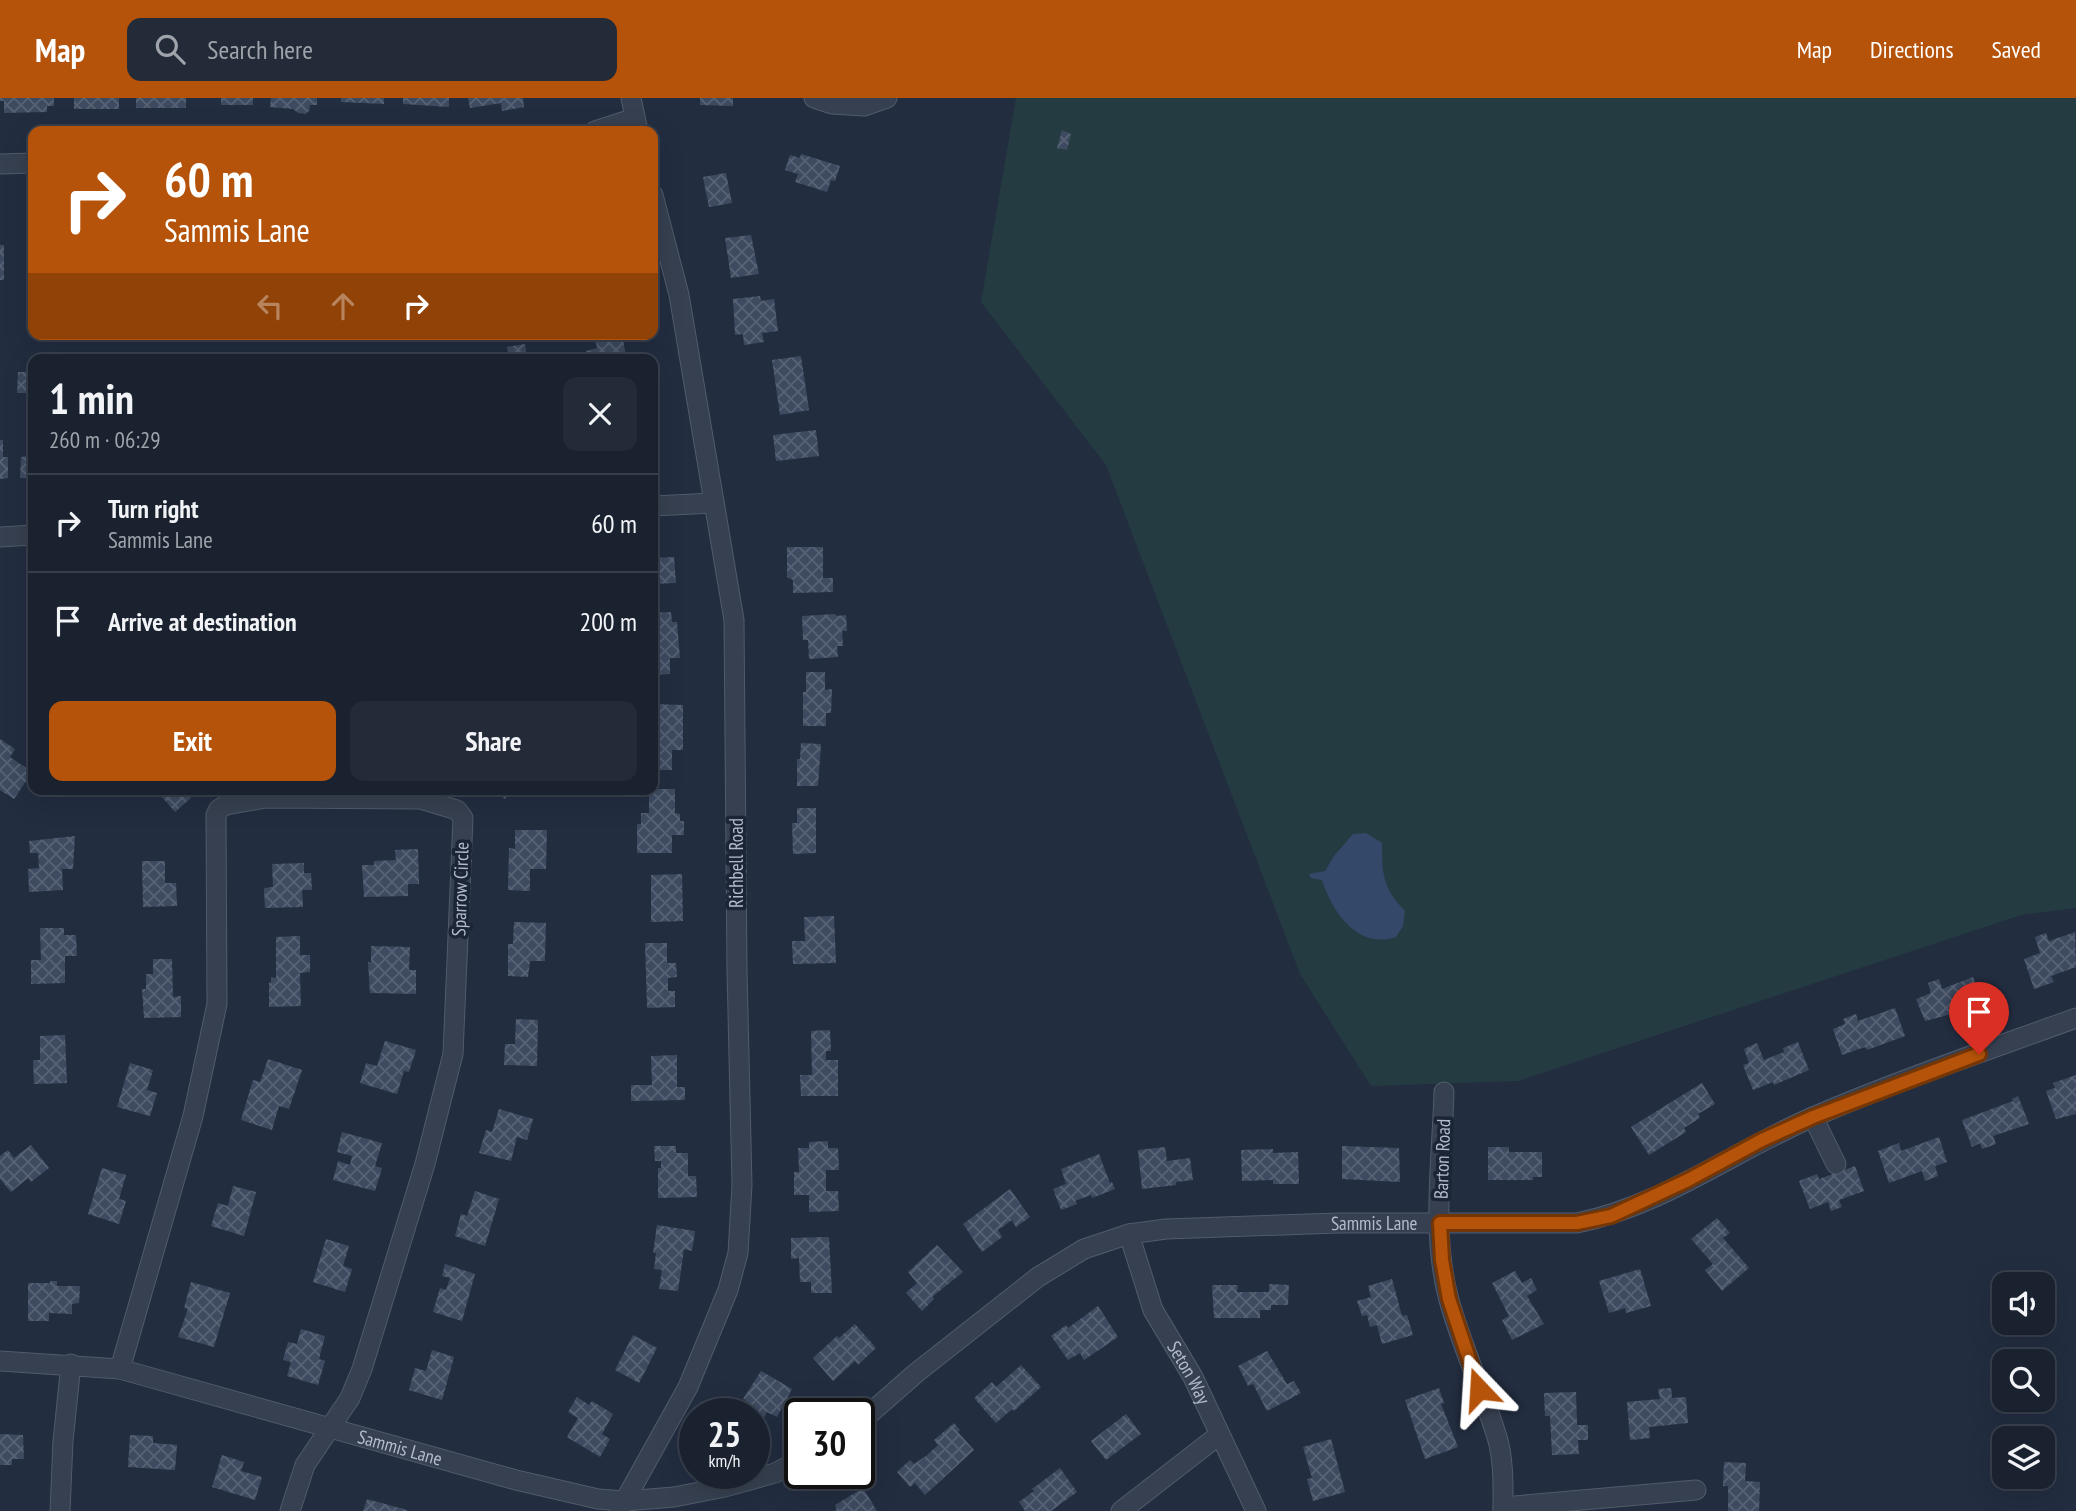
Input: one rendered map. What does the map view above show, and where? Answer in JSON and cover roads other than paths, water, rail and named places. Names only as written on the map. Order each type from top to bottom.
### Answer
[{"type":"street","points":[[814,98],[832,104],[864,106],[887,98]]},
{"type":"street","points":[[608,126],[635,116]]},
{"type":"street","points":[[0,164],[28,163]]},
{"type":"street","name":"Richbell Road","points":[[622,1506],[688,1387],[728,1290],[738,1253],[742,1185],[737,983],[734,620],[679,295],[658,214]]},
{"type":"street","points":[[658,506],[714,503]]},
{"type":"street","points":[[0,537],[28,535]]},
{"type":"street","name":"Sparrow Circle","points":[[120,1369],[193,1116],[217,1004],[216,815],[219,809],[226,805],[265,798],[420,799],[457,810],[463,818],[453,1054],[425,1164],[362,1369],[350,1398],[329,1427]]},
{"type":"street","name":"Sammis Lane","points":[[875,1409],[1038,1276],[1084,1249],[1129,1234],[1192,1228],[1338,1223],[1577,1223],[1611,1216],[1813,1117],[2076,1018]]},
{"type":"street","name":"Barton Road","points":[[1444,1093],[1440,1223],[1442,1260],[1449,1299],[1498,1438],[1502,1463],[1503,1509]]},
{"type":"street","points":[[1813,1117],[1836,1164]]},
{"type":"street","name":"Seton Way","points":[[1129,1234],[1153,1310],[1193,1377],[1256,1511]]},
{"type":"street","name":"Sammis Lane","points":[[0,1361],[120,1369],[516,1480],[622,1506],[725,1487],[784,1468]]},
{"type":"street","points":[[60,1511],[63,1441],[71,1364]]},
{"type":"street","points":[[290,1511],[305,1465],[329,1427]]},
{"type":"street","points":[[1121,1511],[1219,1435]]},
{"type":"street","points":[[1503,1509],[1696,1490]]},
{"type":"water","points":[[1366,833],[1382,843],[1385,880],[1392,895],[1405,911],[1403,926],[1396,937],[1382,940],[1359,933],[1340,916],[1322,880],[1311,878],[1309,874],[1325,871],[1353,834]]}]
